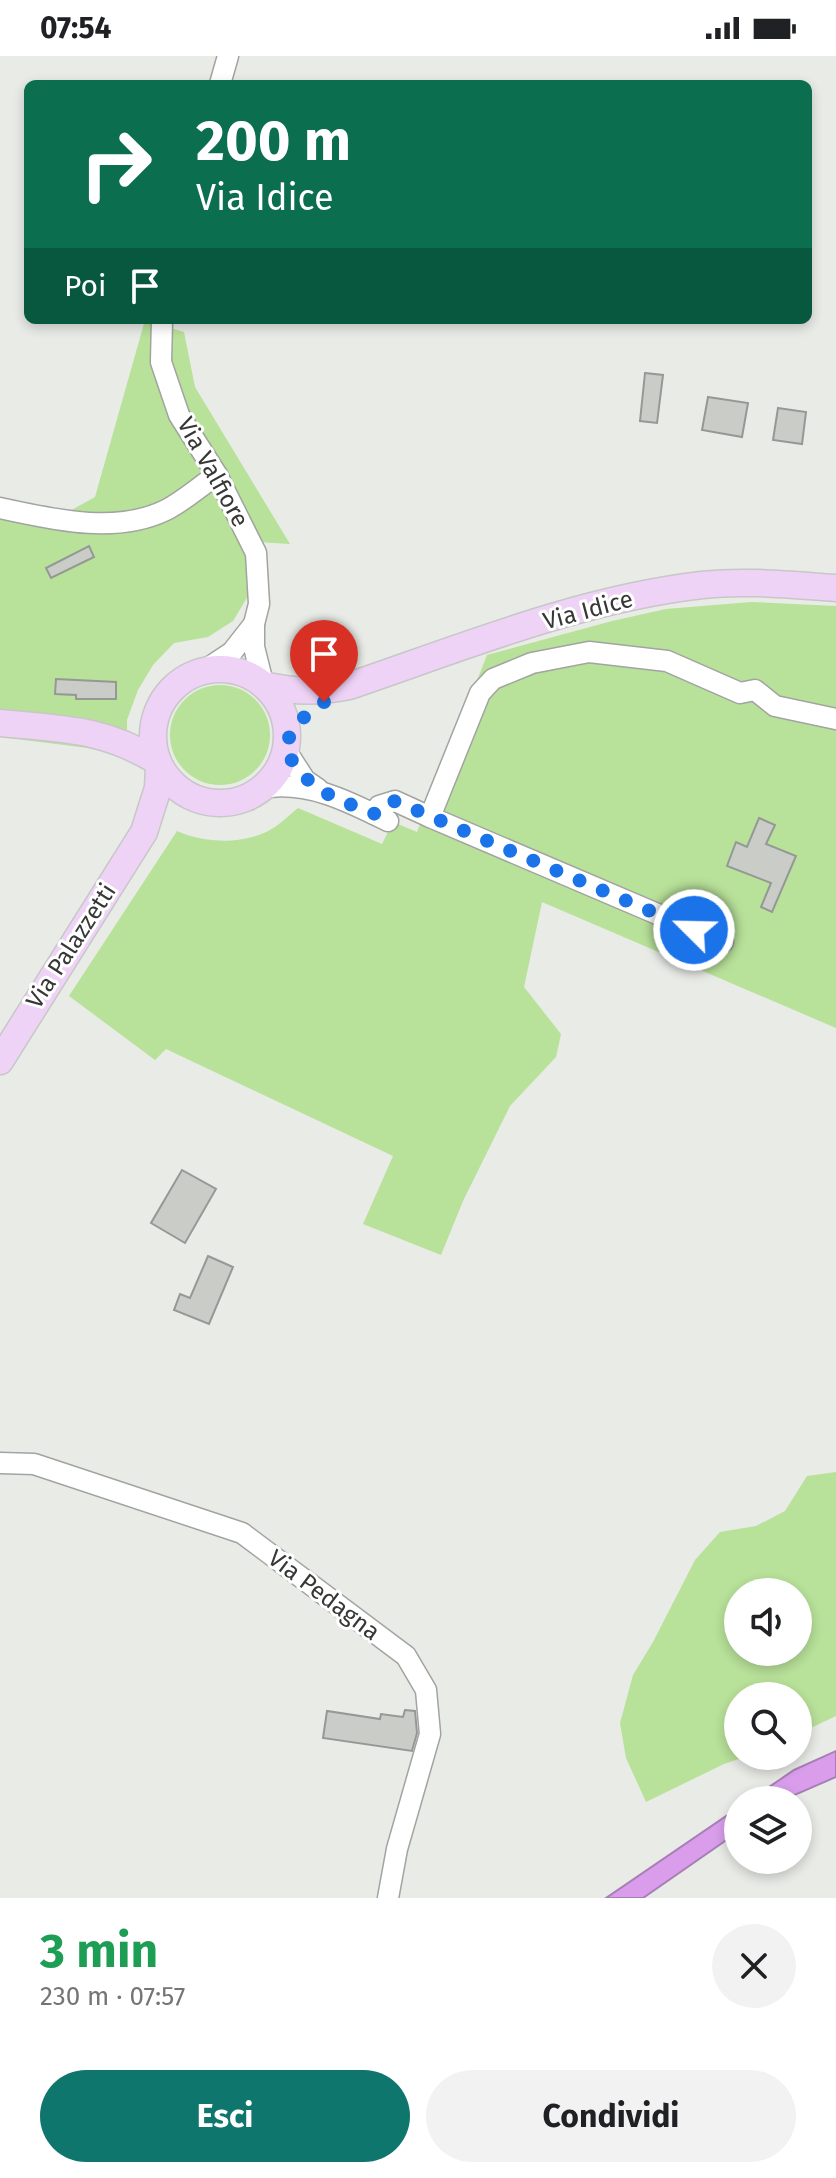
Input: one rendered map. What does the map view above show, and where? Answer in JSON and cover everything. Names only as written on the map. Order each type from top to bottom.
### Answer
[{"type":"main road","name":"Via Idice","points":[[208,668],[238,670],[265,684],[294,692],[322,692],[349,686],[602,603],[701,585],[760,582],[836,588]]},
{"type":"main road","points":[[158,764],[152,733],[167,693],[185,677],[208,668]]},
{"type":"main road","points":[[265,684],[280,704],[287,743]]},
{"type":"main road","name":"Via Idice","points":[[262,788],[275,777],[287,743],[301,717],[349,686]]},
{"type":"main road","points":[[0,723],[96,733],[133,726],[158,712]]},
{"type":"main road","points":[[96,733],[132,746],[158,764],[172,784],[198,799],[216,803],[242,800],[262,788]]},
{"type":"main road","name":"Via Palazzetti","points":[[0,1061],[144,832],[158,788],[158,764]]},
{"type":"main road","name":"Via Palazzetti","points":[[144,832],[169,812],[198,799]]},
{"type":"street","points":[[221,80],[228,56]]},
{"type":"street","name":"Via Valfiore","points":[[162,324],[161,362],[179,415],[217,475],[256,553],[259,604],[254,624],[254,647],[265,684]]},
{"type":"street","points":[[0,508],[66,522],[129,521],[164,511],[217,475]]},
{"type":"street","points":[[208,668],[232,652],[254,624]]},
{"type":"street","points":[[430,817],[480,693],[493,679],[532,663],[589,652],[667,661],[740,693],[755,690],[775,706],[836,719]]},
{"type":"street","points":[[287,743],[305,780],[321,791],[381,818],[379,806],[395,801],[723,942]]},
{"type":"street","points":[[262,788],[283,784],[321,791]]},
{"type":"street","name":"Via Pedagna","points":[[0,1463],[34,1464],[242,1533],[406,1656],[426,1690],[430,1734],[397,1849],[388,1898]]},
{"type":"green space","points":[[144,324],[158,324],[184,332],[195,387],[290,544],[258,542],[248,596],[233,621],[208,637],[174,643],[153,665],[138,690],[127,720],[127,757],[88,748],[0,737],[0,504],[59,517],[95,497]]},
{"type":"green space","points":[[751,602],[836,606],[836,1028],[542,902],[524,987],[561,1034],[556,1057],[510,1106],[463,1201],[441,1255],[363,1224],[393,1156],[166,1049],[155,1060],[69,996],[177,831],[211,840],[246,839],[272,829],[298,808],[382,844],[393,822],[417,832],[487,655],[666,609]]},
{"type":"green space","points":[[220,685],[248,693],[262,707],[270,735],[262,763],[248,777],[220,785],[192,777],[178,763],[170,735],[178,707],[192,693]]},
{"type":"green space","points":[[836,1472],[836,1716],[812,1727],[812,1682],[724,1682],[724,1764],[646,1802],[626,1758],[620,1723],[633,1675],[695,1560],[720,1532],[756,1526],[785,1511],[807,1476]]},
{"type":"shaded area","points":[[836,1751],[836,1777],[812,1787],[771,1786],[794,1770],[812,1770],[812,1762]]},
{"type":"shaded area","points":[[724,1818],[724,1842],[643,1898],[606,1898]]},
{"type":"building","points":[[645,373],[663,375],[657,423],[640,421]]},
{"type":"building","points":[[708,397],[748,403],[742,437],[702,430]]},
{"type":"building","points":[[778,408],[806,412],[802,444],[773,440]]},
{"type":"building","points":[[89,546],[94,557],[51,578],[46,568]]},
{"type":"building","points":[[56,679],[116,682],[116,699],[76,699],[76,695],[55,694]]},
{"type":"building","points":[[759,818],[775,825],[766,844],[796,856],[772,912],[761,907],[771,883],[727,866],[736,842],[747,847]]},
{"type":"building","points":[[182,1170],[216,1189],[185,1243],[151,1223]]},
{"type":"building","points":[[208,1256],[233,1267],[209,1324],[174,1310],[180,1294],[190,1298]]},
{"type":"building","points":[[405,1710],[415,1711],[417,1733],[412,1751],[323,1738],[327,1711],[380,1719],[381,1714],[403,1717]]},
{"type":"route","points":[[324,702],[301,717],[288,736],[285,749],[305,780],[321,791],[374,814],[379,806],[395,801],[694,930]]}]
